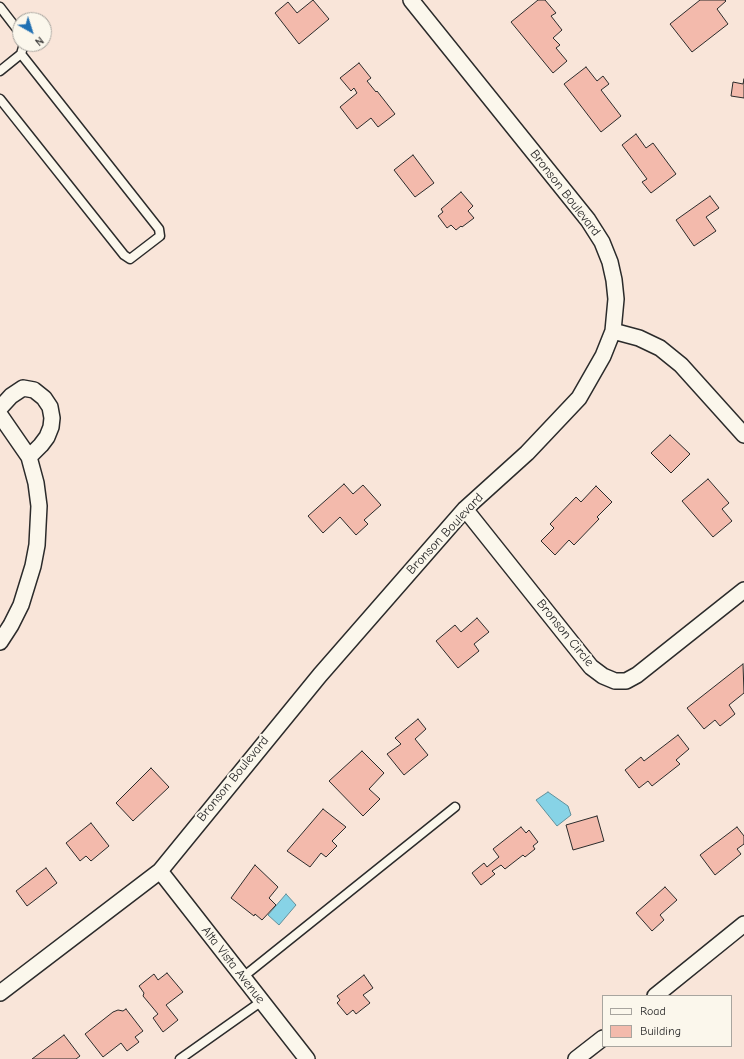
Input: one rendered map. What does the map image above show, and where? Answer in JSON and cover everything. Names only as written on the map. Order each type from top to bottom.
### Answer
[{"type":"street","name":"Bronson Boulevard","points":[[0,993],[160,871],[320,675],[465,509],[527,453],[579,398],[599,363],[613,331],[616,300],[614,280],[610,262],[602,242],[588,220],[411,0]]},
{"type":"street","points":[[613,331],[639,338],[660,348],[681,364],[744,435]]},
{"type":"street","points":[[0,408],[11,396],[23,388],[34,390],[44,398],[50,407],[52,418],[51,427],[47,437],[29,457]]},
{"type":"street","points":[[0,415],[29,457],[36,483],[39,506],[37,545],[33,566],[21,605],[0,642]]},
{"type":"street","name":"Bronson Circle","points":[[465,509],[591,668],[614,681],[626,681],[637,675],[744,590]]},
{"type":"street","name":"Alta Vista Avenue","points":[[160,871],[307,1059]]},
{"type":"street","points":[[655,995],[744,924]]},
{"type":"street","points":[[576,1059],[602,1039]]},
{"type":"lane","points":[[0,6],[12,22]]},
{"type":"lane","points":[[0,71],[21,54],[159,229],[160,236],[130,259],[124,255],[0,99]]},
{"type":"lane","points":[[243,977],[455,807]]},
{"type":"lane","points":[[180,1059],[262,1001]]},
{"type":"water","points":[[548,792],[568,806],[571,815],[557,826],[536,800]]},
{"type":"water","points":[[286,894],[296,905],[279,925],[268,915]]},
{"type":"building","points":[[313,0],[329,19],[299,44],[275,13],[288,2],[297,13]]},
{"type":"building","points":[[538,0],[545,0],[556,13],[551,16],[562,30],[553,38],[560,45],[556,48],[567,61],[553,73],[511,22]]},
{"type":"building","points":[[700,0],[725,0],[726,1],[717,9],[728,24],[692,52],[670,24]]},
{"type":"building","points":[[359,63],[371,78],[367,81],[395,114],[378,127],[371,118],[357,129],[340,107],[357,93],[354,88],[351,91],[340,78]]},
{"type":"building","points":[[586,67],[597,81],[603,76],[609,84],[601,90],[621,116],[601,132],[564,84]]},
{"type":"building","points":[[744,79],[744,98],[731,96],[733,82],[743,84]]},
{"type":"building","points":[[636,134],[646,148],[653,143],[676,174],[651,193],[642,182],[647,179],[622,145]]},
{"type":"building","points":[[413,155],[434,183],[415,197],[394,170]]},
{"type":"building","points":[[461,192],[473,206],[468,211],[474,218],[456,230],[451,225],[447,228],[438,216],[443,212],[441,209]]},
{"type":"building","points":[[710,196],[719,208],[706,217],[716,231],[694,246],[676,220]]},
{"type":"building","points":[[670,435],[690,454],[671,473],[651,453]]},
{"type":"building","points":[[708,479],[729,503],[722,509],[732,521],[713,537],[682,501]]},
{"type":"building","points":[[344,484],[353,494],[363,485],[381,505],[364,520],[368,524],[356,535],[340,517],[323,533],[308,516]]},
{"type":"building","points":[[596,486],[612,502],[597,517],[599,519],[574,545],[569,540],[555,555],[541,541],[554,528],[550,524],[576,497],[581,502]]},
{"type":"building","points":[[477,618],[489,632],[474,644],[479,651],[458,668],[436,641],[455,625],[461,632]]},
{"type":"building","points":[[743,664],[744,693],[729,705],[735,714],[720,726],[715,720],[704,729],[687,708]]},
{"type":"building","points":[[418,719],[426,729],[415,739],[428,755],[404,775],[387,754],[401,744],[395,738]]},
{"type":"building","points":[[678,735],[689,749],[676,760],[680,764],[652,786],[648,781],[639,788],[625,770],[641,757],[644,761]]},
{"type":"building","points":[[362,751],[384,773],[369,789],[380,799],[363,816],[329,781]]},
{"type":"building","points":[[151,768],[169,787],[133,821],[116,803]]},
{"type":"building","points":[[323,809],[346,827],[332,841],[337,846],[326,857],[321,853],[310,867],[287,851]]},
{"type":"building","points":[[597,816],[604,841],[573,850],[566,825]]},
{"type":"building","points":[[91,823],[109,846],[91,861],[86,856],[80,861],[66,843]]},
{"type":"building","points":[[521,827],[526,833],[529,830],[538,842],[533,846],[535,849],[525,857],[523,855],[505,869],[501,865],[492,871],[495,874],[481,885],[472,873],[484,863],[487,867],[499,857],[493,849]]},
{"type":"building","points":[[737,827],[744,836],[744,844],[737,849],[741,854],[715,875],[700,855]]},
{"type":"building","points":[[255,865],[278,887],[269,898],[276,905],[262,920],[255,914],[254,916],[231,898]]},
{"type":"building","points":[[46,868],[57,883],[27,906],[16,891]]},
{"type":"building","points":[[665,887],[677,900],[660,915],[664,920],[652,931],[636,913]]},
{"type":"building","points":[[167,973],[183,992],[166,1005],[178,1020],[163,1032],[153,1018],[158,1014],[143,996],[144,993],[139,986],[154,974],[158,980]]},
{"type":"building","points":[[364,975],[373,988],[363,995],[370,1003],[356,1014],[353,1010],[347,1015],[337,1003],[340,1000],[337,996]]},
{"type":"building","points":[[126,1009],[143,1031],[135,1037],[139,1042],[127,1051],[121,1043],[103,1057],[85,1034],[113,1012],[118,1010],[123,1011]]},
{"type":"building","points":[[64,1035],[80,1056],[76,1059],[32,1059]]}]
